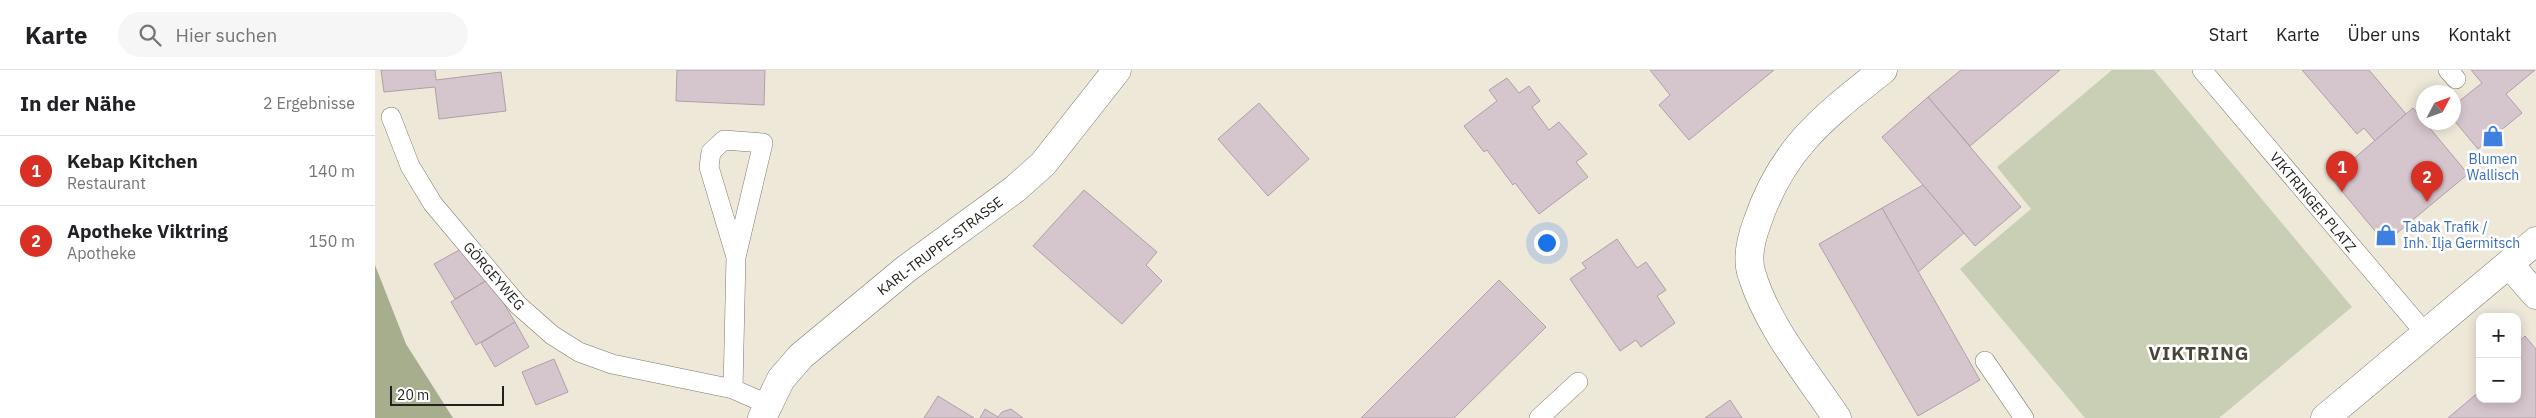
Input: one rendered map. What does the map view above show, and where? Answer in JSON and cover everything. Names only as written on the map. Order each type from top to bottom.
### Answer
[{"type":"street","name":"KARL-TRUPPE-STRASSE","points":[[765,411],[781,379],[801,356],[906,269],[1015,189],[1043,164],[1117,70]]},
{"type":"street","points":[[1837,418],[1764,308],[1751,272],[1750,242],[1767,193],[1793,152],[1820,121],[1883,70]]},
{"type":"street","points":[[2325,418],[2536,241]]},
{"type":"street","points":[[2509,264],[2536,295]]},
{"type":"lane","name":"VIKTRINGER PLATZ","points":[[2202,70],[2425,333]]},
{"type":"lane","name":"GÖRGEYWEG","points":[[391,118],[410,166],[433,204],[517,305],[552,335],[579,352],[612,364],[733,389],[765,411]]},
{"type":"lane","points":[[733,389],[736,257],[763,143],[724,140],[711,152],[709,167],[736,257]]},
{"type":"lane","points":[[1985,361],[2024,418]]},
{"type":"lane","points":[[1539,418],[1578,382]]},
{"type":"green space","points":[[2112,70],[2154,70],[2352,307],[2219,418],[2085,418],[1960,269],[2031,209],[1997,167]]},
{"type":"green space","points":[[375,265],[406,344],[453,418],[375,418]]},
{"type":"building","points":[[381,70],[435,70],[436,80],[501,72],[506,111],[439,119],[435,87],[384,92]]},
{"type":"building","points":[[677,70],[765,70],[764,105],[676,101]]},
{"type":"building","points":[[1650,70],[1774,70],[1689,140],[1659,105],[1670,95]]},
{"type":"building","points":[[1961,70],[2060,70],[1970,146],[1928,97]]},
{"type":"building","points":[[2302,70],[2369,70],[2406,114],[2375,141],[2364,128],[2357,134]]},
{"type":"building","points":[[2471,70],[2535,70],[2506,94],[2522,113],[2478,149],[2461,129],[2461,100],[2482,83]]},
{"type":"building","points":[[1507,78],[1519,93],[1529,86],[1540,101],[1532,107],[1549,130],[1559,122],[1587,154],[1576,162],[1588,177],[1539,214],[1515,183],[1513,185],[1487,150],[1484,152],[1464,126],[1497,101],[1489,90]]},
{"type":"building","points":[[1928,97],[2021,207],[1975,246],[1882,137]]},
{"type":"building","points":[[1259,103],[1309,159],[1268,196],[1218,139]]},
{"type":"building","points":[[2413,108],[2416,112],[2416,130],[2431,130],[2468,174],[2385,243],[2331,178]]},
{"type":"building","points":[[1923,185],[1964,233],[1918,272],[1882,208]]},
{"type":"building","points":[[1084,190],[1157,252],[1146,265],[1162,281],[1122,324],[1033,246]]},
{"type":"building","points":[[1882,208],[1980,380],[1918,416],[1819,244]]},
{"type":"building","points":[[1617,239],[1637,268],[1646,262],[1666,290],[1657,296],[1675,323],[1641,347],[1636,340],[1620,351],[1570,279],[1586,268],[1582,263]]},
{"type":"building","points":[[461,249],[489,279],[455,299],[434,264]]},
{"type":"building","points":[[489,279],[515,322],[476,345],[451,302]]},
{"type":"building","points":[[1499,280],[1546,327],[1454,418],[1361,418]]},
{"type":"building","points":[[515,322],[529,347],[495,367],[481,343]]},
{"type":"building","points":[[2525,336],[2536,349],[2536,418],[2448,418],[2476,394],[2476,403],[2521,403],[2521,340]]},
{"type":"building","points":[[554,359],[568,392],[536,405],[522,372]]},
{"type":"building","points":[[938,396],[974,418],[924,418]]},
{"type":"building","points":[[1730,400],[1742,418],[1705,418]]},
{"type":"building","points":[[985,409],[998,417],[1002,412],[1011,409],[1023,418],[980,418]]},
{"type":"place","name":"Blumen Wallisch","points":[[2493,136]]},
{"type":"place","name":"Kebap Kitchen","points":[[2342,192]]},
{"type":"place","name":"Apotheke Viktring","points":[[2427,202]]},
{"type":"place","name":"Tabak Trafik / Inh. Ilja Germitsch","points":[[2386,235]]},
{"type":"district","name":"VIKTRING","points":[[2199,353]]}]
